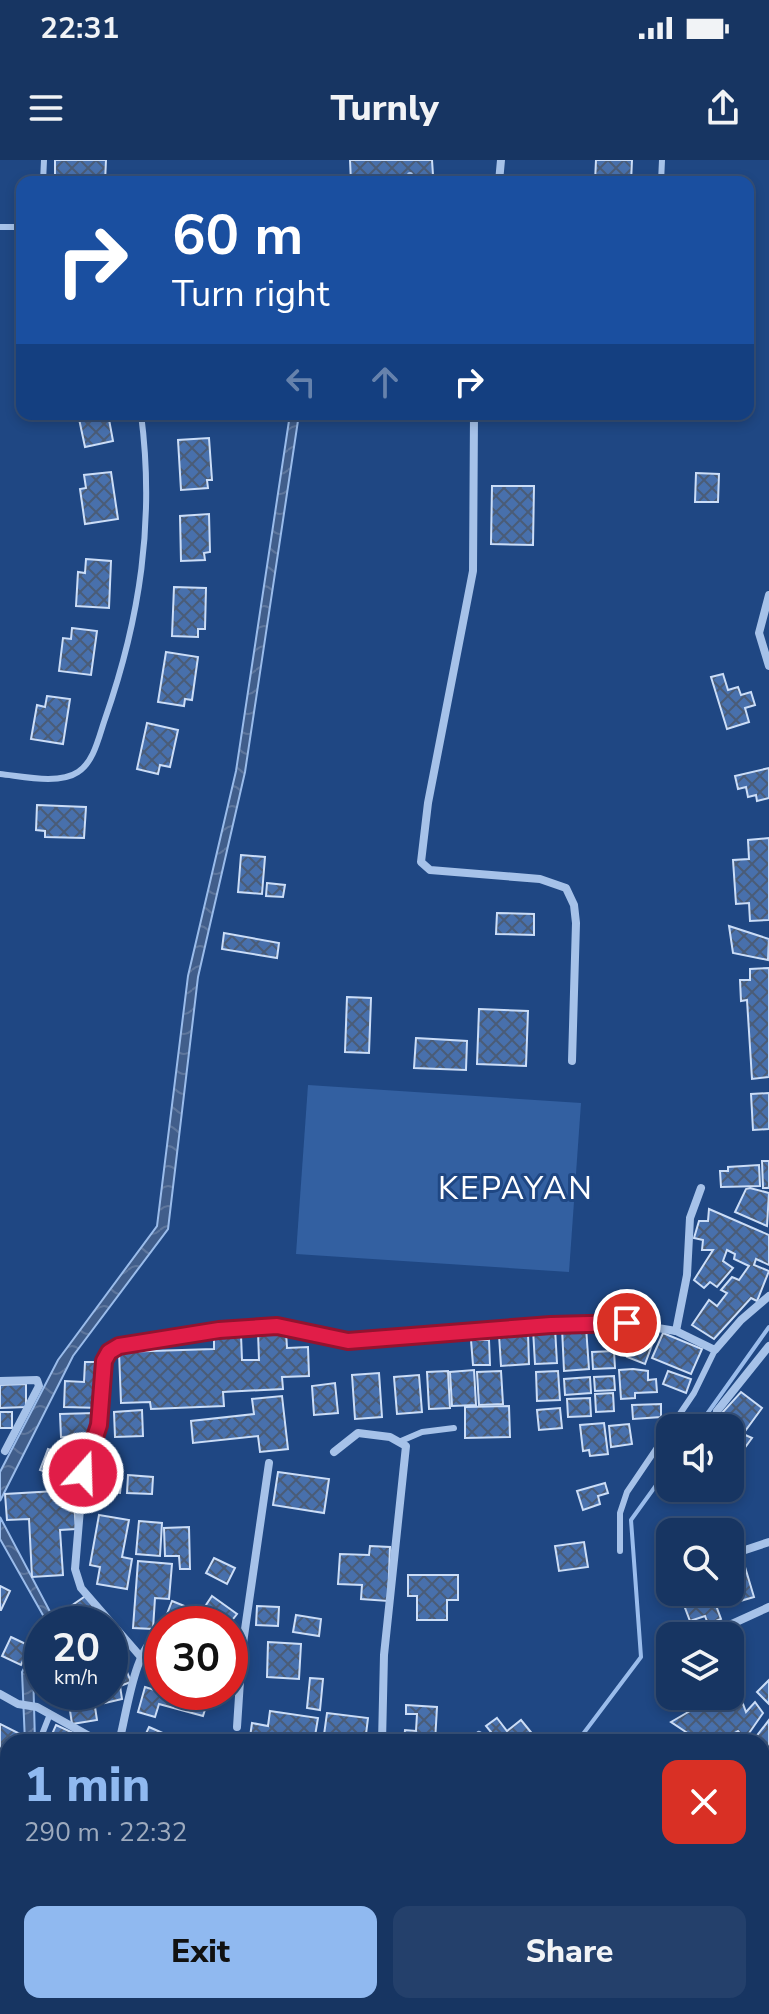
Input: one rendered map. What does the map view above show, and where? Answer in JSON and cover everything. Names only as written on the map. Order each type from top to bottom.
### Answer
[{"type":"street","points":[[474,420],[473,571],[431,789],[421,862],[430,870],[540,879],[566,888],[574,905],[576,923],[572,1061]]},
{"type":"street","points":[[769,595],[759,633],[769,666]]},
{"type":"street","points":[[676,1331],[687,1275],[690,1218],[701,1188]]},
{"type":"street","points":[[140,1656],[81,1588],[75,1569],[83,1473],[99,1425],[104,1361],[109,1352],[119,1346],[219,1330],[277,1326],[348,1341],[551,1325],[627,1323],[676,1331],[715,1350],[741,1320],[769,1296]]},
{"type":"street","points":[[717,1411],[769,1346]]},
{"type":"street","points":[[0,1381],[31,1378],[37,1380],[39,1386],[5,1451]]},
{"type":"street","points":[[334,1452],[358,1433],[401,1441],[407,1453],[384,1655],[382,1734]]},
{"type":"street","points":[[248,1608],[269,1463]]},
{"type":"street","points":[[744,1550],[769,1542]]},
{"type":"street","points":[[736,1622],[769,1607]]},
{"type":"street","points":[[121,1734],[144,1648]]},
{"type":"street","points":[[0,1694],[18,1704],[37,1707],[86,1734]]},
{"type":"street","points":[[237,1727],[238,1710]]},
{"type":"lane","points":[[0,774],[71,776],[86,765],[97,742],[129,646],[140,589],[147,496],[141,420]]},
{"type":"lane","points":[[620,1551],[620,1513],[627,1492],[694,1393],[715,1350]]},
{"type":"lane","points":[[401,1441],[422,1432],[454,1428]]},
{"type":"lane","points":[[42,1734],[50,1714]]},
{"type":"shaded area","points":[[308,1085],[581,1103],[569,1272],[296,1254]]},
{"type":"water","points":[[289,420],[298,420],[245,772],[198,977],[168,1229],[73,1356],[0,1501],[0,1472],[58,1360],[157,1226],[188,976],[236,771]]},
{"type":"water","points":[[0,1517],[47,1606],[38,1606],[0,1539]]},
{"type":"water","points":[[24,1668],[24,1710],[34,1710],[35,1734],[25,1734],[22,1672]]},
{"type":"building","points":[[55,160],[106,160],[105,176],[55,176]]},
{"type":"building","points":[[350,160],[432,160],[433,175],[351,176]]},
{"type":"building","points":[[596,160],[632,160],[631,176],[595,176]]},
{"type":"building","points":[[79,420],[109,420],[113,441],[85,447]]},
{"type":"building","points":[[209,438],[212,480],[207,480],[208,488],[181,490],[178,440]]},
{"type":"building","points":[[111,472],[118,519],[85,524],[80,489],[86,488],[84,475]]},
{"type":"building","points":[[696,473],[719,474],[718,502],[695,502]]},
{"type":"building","points":[[492,486],[534,486],[533,545],[491,544]]},
{"type":"building","points":[[209,514],[210,552],[204,553],[205,560],[181,561],[180,516]]},
{"type":"building","points":[[86,559],[111,561],[109,608],[76,606],[78,572],[85,573]]},
{"type":"building","points":[[174,587],[206,588],[205,629],[198,629],[198,637],[172,636]]},
{"type":"building","points":[[72,628],[97,631],[91,675],[59,671],[63,638],[71,639]]},
{"type":"building","points":[[166,652],[198,657],[192,700],[185,699],[184,706],[158,702]]},
{"type":"building","points":[[723,674],[728,690],[738,687],[741,695],[751,692],[755,705],[745,708],[749,722],[727,729],[711,677]]},
{"type":"building","points":[[47,696],[70,699],[63,744],[31,739],[37,705],[45,707]]},
{"type":"building","points":[[147,723],[178,730],[170,767],[160,765],[158,774],[137,769]]},
{"type":"building","points":[[769,768],[769,798],[757,801],[756,795],[748,797],[746,787],[738,789],[735,776]]},
{"type":"building","points":[[37,805],[86,807],[84,838],[45,837],[45,831],[36,830]]},
{"type":"building","points":[[769,838],[769,920],[750,921],[749,903],[736,904],[733,860],[749,859],[748,840]]},
{"type":"building","points":[[241,855],[265,857],[262,894],[238,892]]},
{"type":"building","points":[[267,883],[285,885],[283,897],[266,896]]},
{"type":"building","points":[[497,913],[534,914],[534,935],[496,934]]},
{"type":"building","points":[[729,926],[769,939],[768,960],[733,953]]},
{"type":"building","points":[[224,933],[279,943],[277,958],[222,949]]},
{"type":"building","points":[[769,968],[769,1077],[752,1079],[747,1000],[741,1001],[740,980],[750,980],[750,969]]},
{"type":"building","points":[[347,997],[371,998],[369,1053],[345,1052]]},
{"type":"building","points":[[479,1009],[528,1011],[526,1066],[477,1064]]},
{"type":"building","points":[[416,1038],[467,1041],[466,1070],[414,1068]]},
{"type":"building","points":[[769,1093],[769,1129],[753,1130],[751,1094]]},
{"type":"building","points":[[762,1161],[769,1161],[769,1188],[763,1188]]},
{"type":"building","points":[[759,1165],[760,1186],[721,1187],[720,1171],[728,1171],[728,1167]]},
{"type":"building","points":[[746,1189],[769,1193],[767,1226],[735,1212]]},
{"type":"building","points":[[709,1209],[769,1235],[769,1265],[756,1259],[754,1265],[769,1271],[757,1301],[751,1298],[714,1339],[692,1325],[709,1300],[717,1306],[727,1293],[721,1290],[732,1277],[739,1280],[749,1266],[734,1259],[735,1254],[727,1250],[723,1261],[733,1268],[717,1287],[710,1282],[704,1288],[694,1280],[713,1250],[702,1250],[703,1240],[694,1238],[699,1221],[708,1221]]},
{"type":"building","points":[[586,1327],[589,1369],[564,1371],[562,1328]]},
{"type":"building","points":[[618,1327],[631,1332],[624,1353],[610,1348]]},
{"type":"building","points":[[555,1328],[557,1363],[535,1364],[533,1329]]},
{"type":"building","points":[[286,1331],[287,1348],[308,1347],[309,1376],[282,1377],[283,1389],[223,1392],[224,1406],[151,1409],[150,1402],[121,1403],[119,1352],[214,1349],[214,1336],[241,1335],[242,1360],[259,1360],[258,1332]]},
{"type":"building","points":[[528,1333],[529,1364],[501,1366],[499,1335]]},
{"type":"building","points":[[663,1333],[702,1349],[691,1374],[652,1358]]},
{"type":"building","points":[[635,1335],[653,1342],[645,1364],[627,1357]]},
{"type":"building","points":[[471,1340],[489,1340],[490,1365],[473,1365]]},
{"type":"building","points":[[614,1351],[615,1368],[593,1369],[592,1352]]},
{"type":"building","points":[[85,1362],[102,1362],[101,1408],[64,1407],[65,1381],[84,1382]]},
{"type":"building","points":[[474,1370],[476,1405],[452,1406],[450,1372]]},
{"type":"building","points":[[619,1370],[648,1371],[648,1380],[656,1379],[657,1392],[635,1393],[635,1398],[621,1399]]},
{"type":"building","points":[[448,1371],[450,1408],[429,1409],[427,1372]]},
{"type":"building","points":[[501,1371],[503,1404],[479,1405],[477,1372]]},
{"type":"building","points":[[558,1371],[560,1400],[537,1401],[536,1372]]},
{"type":"building","points":[[668,1371],[691,1379],[686,1393],[663,1384]]},
{"type":"building","points":[[379,1373],[382,1417],[355,1419],[352,1375]]},
{"type":"building","points":[[419,1375],[422,1412],[397,1414],[394,1377]]},
{"type":"building","points":[[614,1376],[615,1390],[595,1391],[594,1377]]},
{"type":"building","points":[[590,1377],[591,1393],[565,1395],[564,1379]]},
{"type":"building","points":[[335,1383],[338,1413],[314,1415],[312,1386]]},
{"type":"building","points":[[26,1384],[26,1407],[0,1408],[0,1385]]},
{"type":"building","points":[[741,1392],[762,1408],[744,1433],[744,1414],[721,1414]]},
{"type":"building","points":[[613,1393],[614,1411],[596,1412],[595,1394]]},
{"type":"building","points":[[282,1396],[288,1449],[260,1452],[258,1436],[193,1443],[191,1421],[254,1414],[252,1399]]},
{"type":"building","points":[[590,1398],[591,1416],[568,1417],[567,1399]]},
{"type":"building","points":[[661,1404],[661,1414],[656,1414],[656,1417],[633,1419],[632,1405]]},
{"type":"building","points":[[509,1406],[510,1437],[465,1438],[465,1407]]},
{"type":"building","points":[[560,1408],[562,1428],[539,1430],[537,1410]]},
{"type":"building","points":[[142,1410],[143,1436],[115,1437],[114,1412]]},
{"type":"building","points":[[0,1412],[12,1412],[12,1428],[0,1428]]},
{"type":"building","points":[[95,1413],[95,1436],[61,1437],[60,1414]]},
{"type":"building","points":[[604,1423],[608,1454],[590,1456],[589,1450],[583,1451],[580,1425]]},
{"type":"building","points":[[629,1424],[632,1444],[611,1447],[609,1426]]},
{"type":"building","points":[[744,1434],[752,1438],[744,1449]]},
{"type":"building","points":[[48,1449],[77,1460],[69,1481],[40,1470]]},
{"type":"building","points":[[278,1472],[329,1479],[324,1513],[273,1505]]},
{"type":"building","points":[[99,1474],[122,1476],[120,1493],[98,1491]]},
{"type":"building","points":[[128,1475],[153,1477],[152,1494],[127,1493]]},
{"type":"building","points":[[605,1483],[608,1493],[598,1496],[600,1504],[583,1510],[577,1491]]},
{"type":"building","points":[[73,1490],[76,1529],[60,1530],[63,1575],[32,1577],[29,1519],[7,1520],[5,1494]]},
{"type":"building","points":[[99,1515],[129,1520],[122,1557],[132,1559],[127,1589],[97,1584],[100,1567],[90,1565]]},
{"type":"building","points":[[139,1521],[162,1523],[160,1556],[136,1554]]},
{"type":"building","points":[[189,1527],[190,1569],[180,1569],[179,1556],[165,1556],[164,1528]]},
{"type":"building","points":[[584,1542],[588,1567],[559,1571],[555,1546]]},
{"type":"building","points":[[370,1546],[390,1547],[388,1601],[361,1599],[362,1585],[338,1584],[340,1554],[369,1555]]},
{"type":"building","points":[[214,1558],[235,1568],[227,1584],[206,1573]]},
{"type":"building","points":[[138,1561],[172,1564],[169,1599],[155,1598],[154,1606],[144,1606],[144,1629],[133,1628]]},
{"type":"building","points":[[744,1567],[754,1597],[744,1600]]},
{"type":"building","points":[[408,1575],[458,1575],[458,1600],[447,1600],[447,1620],[417,1620],[417,1596],[408,1596]]},
{"type":"building","points":[[0,1586],[10,1591],[1,1610],[0,1610]]},
{"type":"building","points":[[87,1595],[94,1606],[71,1606]]},
{"type":"building","points":[[212,1596],[226,1606],[205,1606]]},
{"type":"building","points":[[257,1606],[279,1607],[278,1626],[256,1625]]},
{"type":"building","points":[[684,1606],[716,1606],[721,1619],[707,1622],[705,1616],[690,1621]]},
{"type":"building","points":[[296,1615],[321,1619],[319,1636],[293,1632]]},
{"type":"building","points":[[11,1637],[24,1643],[21,1665],[2,1656]]},
{"type":"building","points":[[268,1642],[301,1644],[299,1679],[267,1677]]},
{"type":"building","points":[[310,1678],[323,1679],[320,1710],[307,1708]]},
{"type":"building","points":[[769,1680],[769,1704],[757,1692]]},
{"type":"building","points":[[144,1691],[144,1710],[157,1710],[155,1717],[138,1712]]},
{"type":"building","points":[[755,1702],[763,1713],[748,1734],[738,1731],[733,1734],[689,1734],[671,1722],[692,1710],[744,1710],[744,1707],[746,1712]]},
{"type":"building","points":[[406,1705],[437,1707],[435,1734],[405,1734],[405,1730],[416,1731],[417,1714],[406,1714]]},
{"type":"building","points":[[70,1710],[95,1710],[97,1720],[72,1724]]},
{"type":"building","points":[[181,1710],[205,1710],[203,1716]]},
{"type":"building","points":[[270,1711],[318,1718],[315,1734],[250,1734],[252,1723],[268,1726]]},
{"type":"building","points":[[327,1713],[368,1718],[366,1734],[324,1734]]},
{"type":"building","points":[[497,1718],[507,1731],[521,1720],[532,1734],[492,1734],[486,1726]]},
{"type":"building","points":[[769,1720],[769,1734],[758,1734]]},
{"type":"building","points":[[0,1724],[20,1734],[0,1734]]},
{"type":"building","points":[[56,1725],[75,1734],[52,1734]]},
{"type":"building","points":[[149,1727],[165,1734],[146,1734]]},
{"type":"waterway","points":[[707,1414],[769,1327]]},
{"type":"waterway","points":[[583,1734],[641,1657],[631,1520],[656,1485]]},
{"type":"district","name":"KEPAYAN","points":[[516,1188]]},
{"type":"route","points":[[83,1473],[88,1453],[97,1436],[102,1411],[104,1361],[109,1352],[119,1346],[219,1330],[277,1326],[319,1337],[367,1341],[475,1330],[627,1323]]}]
